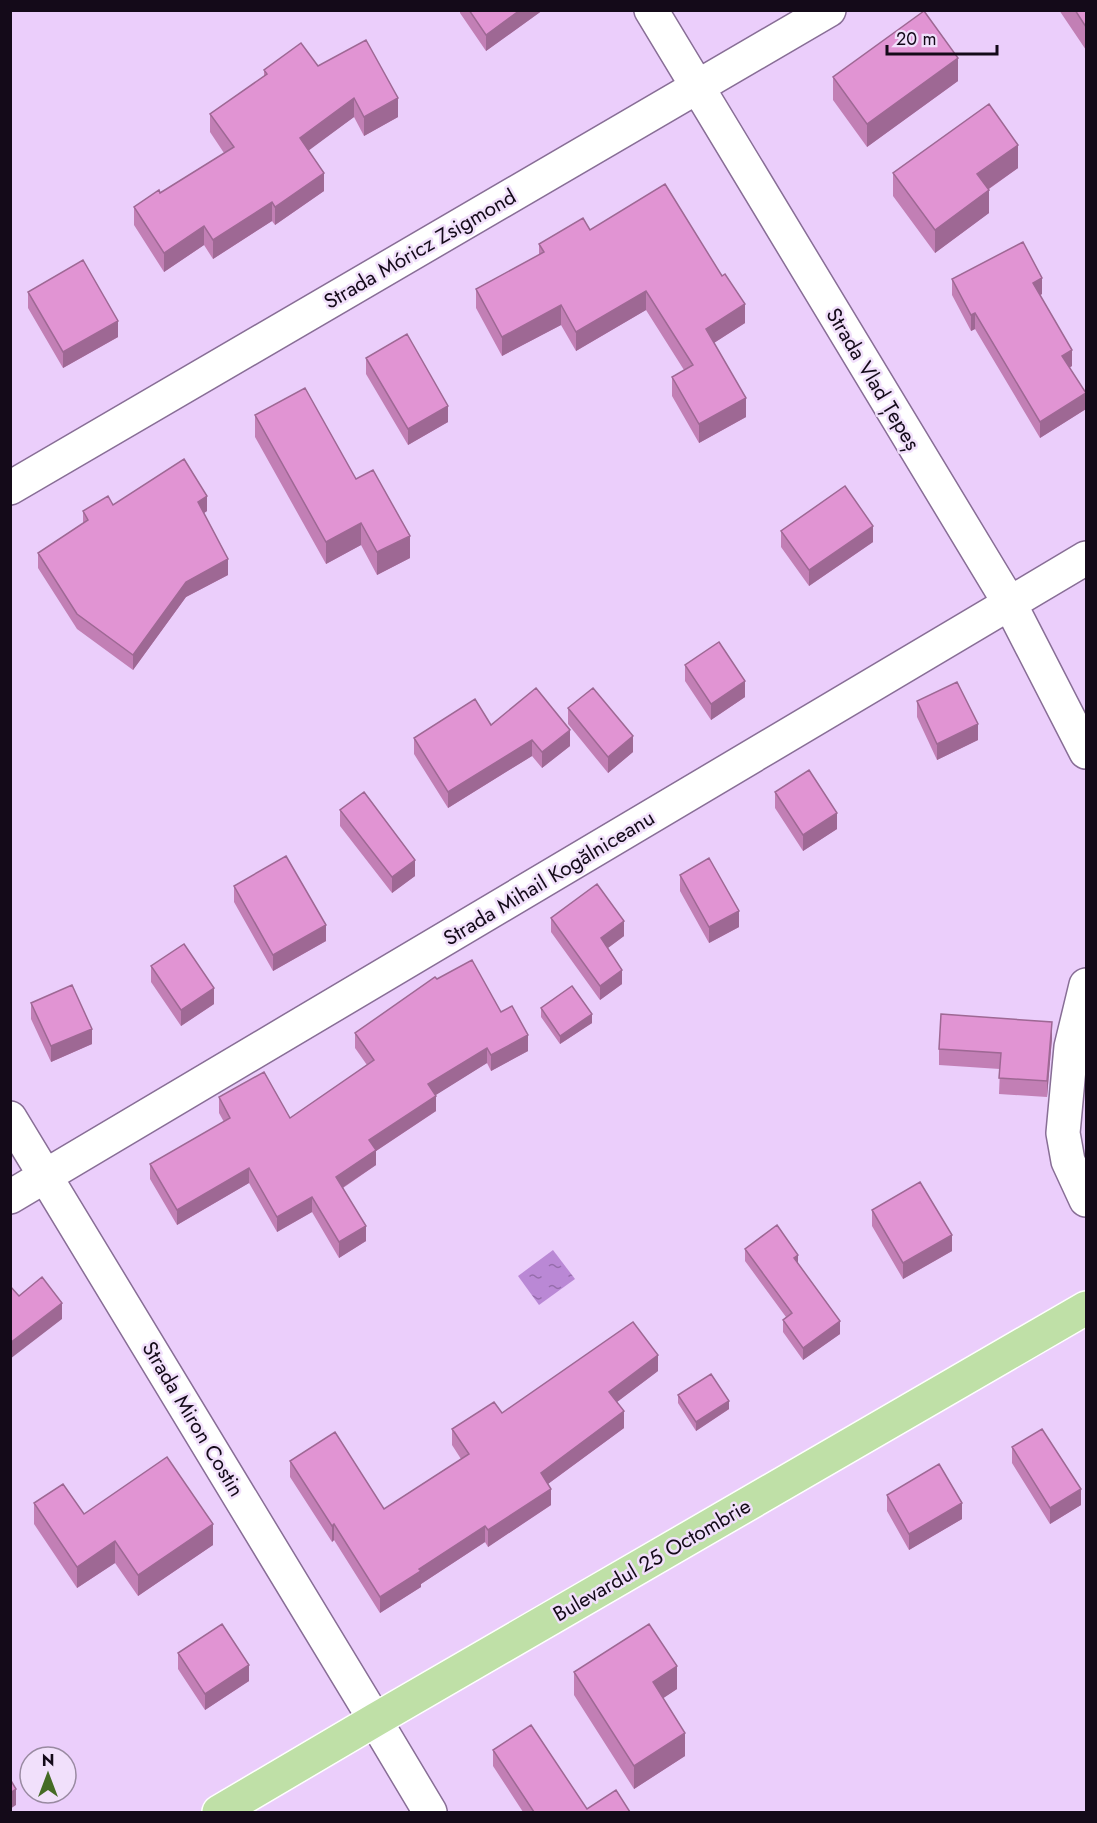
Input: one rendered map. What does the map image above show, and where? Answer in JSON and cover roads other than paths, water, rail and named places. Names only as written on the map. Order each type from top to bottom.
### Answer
[{"type":"main road","name":"Bulevardul 25 Octombrie","points":[[219,1812],[1086,1308]]},
{"type":"street","name":"Strada Vlad Țepeș","points":[[651,10],[696,88],[1010,604],[1086,752]]},
{"type":"street","name":"Strada Móricz Zsigmond","points":[[10,488],[829,10]]},
{"type":"street","name":"Strada Mihail Kogălniceanu","points":[[10,1197],[1086,558]]},
{"type":"street","points":[[1086,985],[1071,1047],[1063,1132],[1068,1161],[1086,1200]]},
{"type":"street","name":"Strada Miron Costin","points":[[10,1118],[430,1812]]},
{"type":"water","points":[[553,1250],[575,1279],[539,1305],[518,1276]]}]
